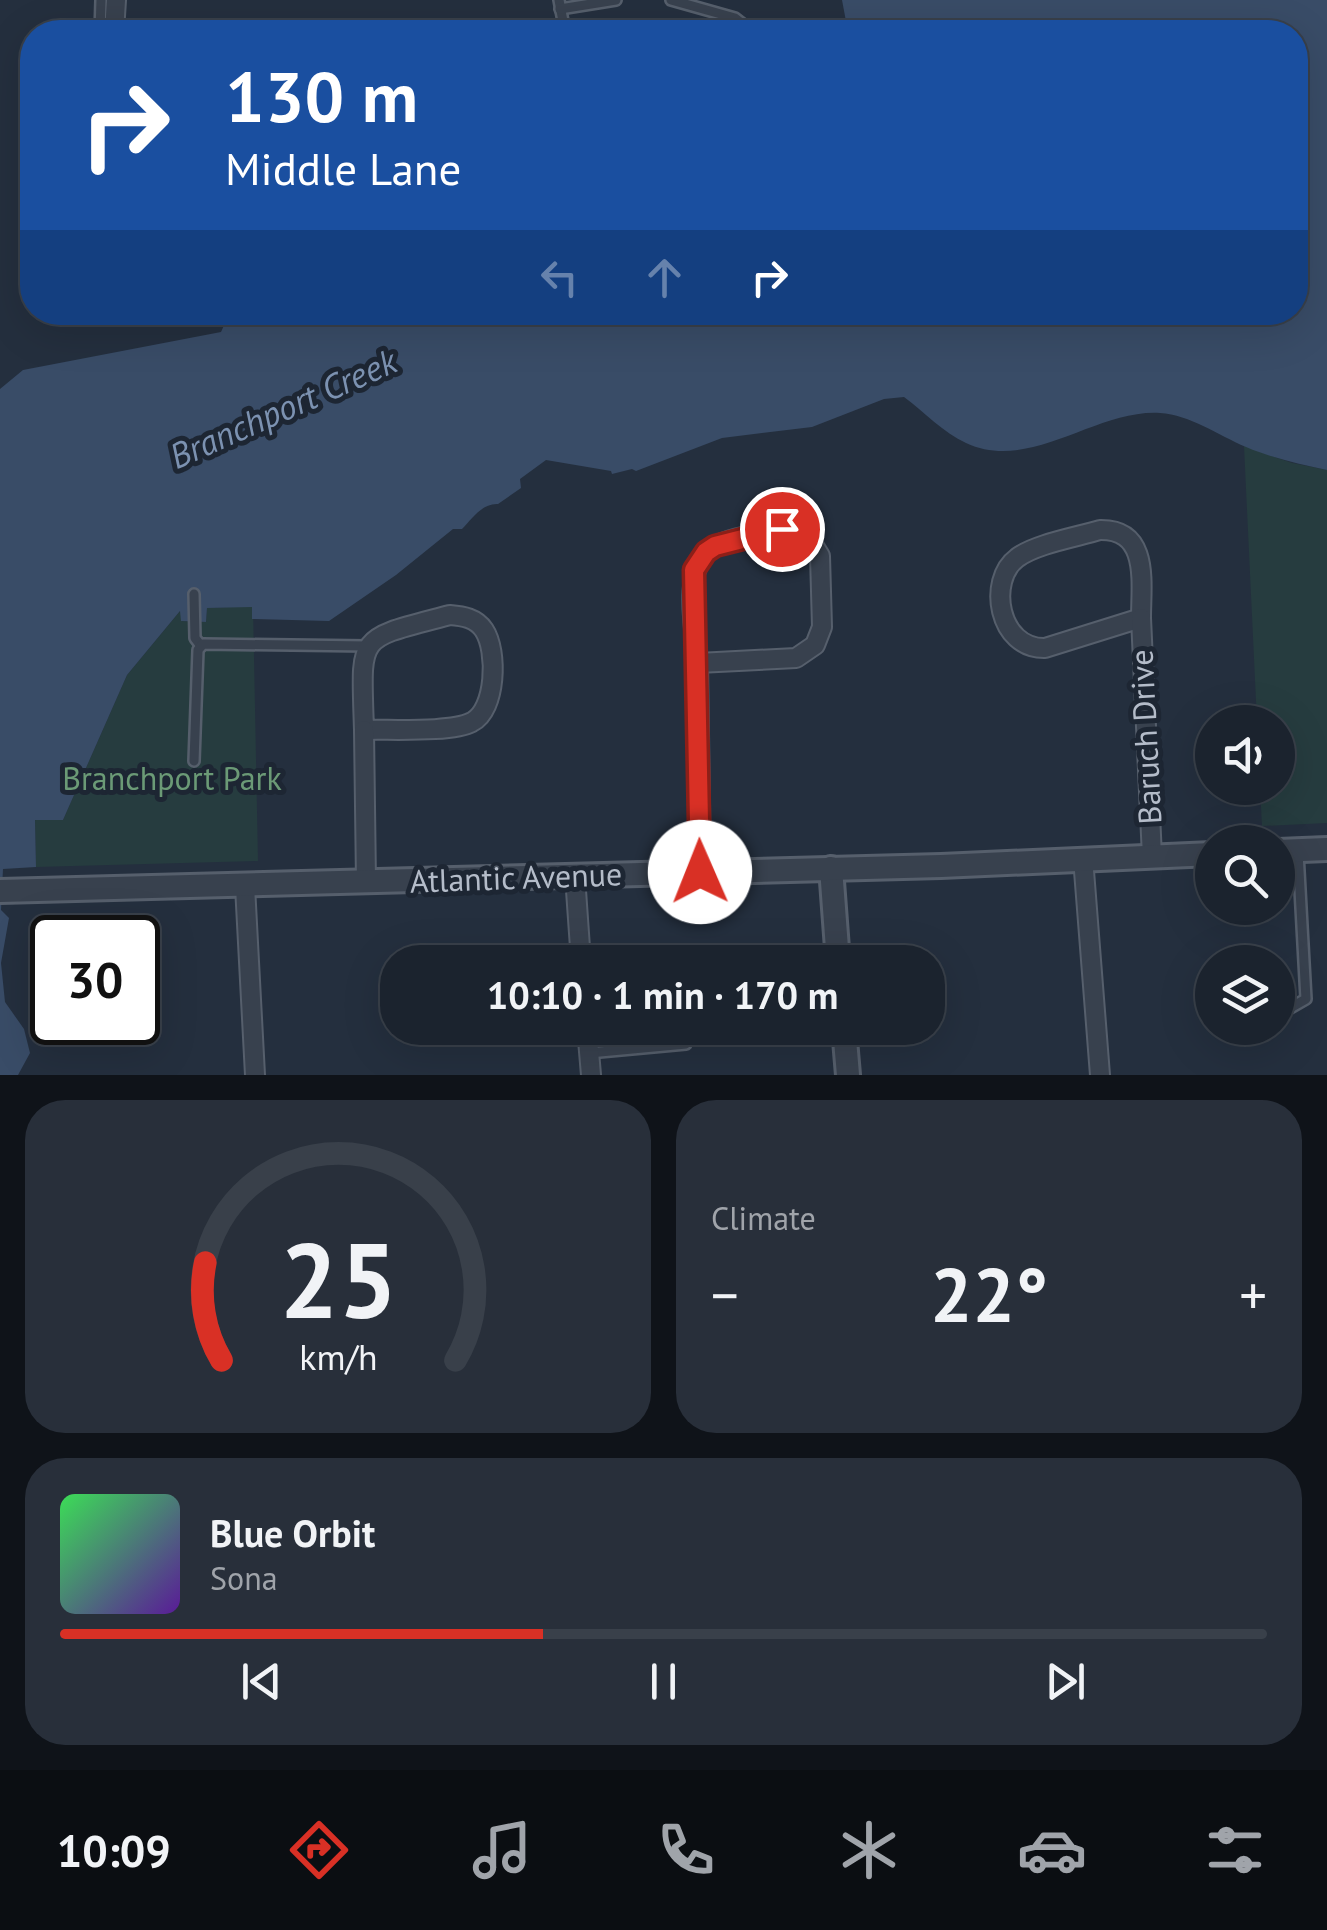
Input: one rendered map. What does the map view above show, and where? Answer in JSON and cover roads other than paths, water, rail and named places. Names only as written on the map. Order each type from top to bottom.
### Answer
[{"type":"street","points":[[698,663],[796,658],[816,644],[822,627],[820,556],[809,538],[782,529],[715,546],[694,570],[700,872]]},
{"type":"street","name":"Baruch Drive","points":[[1141,618],[1034,648],[1016,640],[1004,620],[1004,576],[1009,566],[1027,553],[1100,530],[1116,532],[1130,540],[1141,558],[1152,856]]},
{"type":"street","points":[[364,730],[460,726],[480,717],[492,698],[490,644],[484,630],[464,616],[450,615],[385,632],[368,646],[362,663],[366,882]]},
{"type":"street","points":[[1295,851],[1327,850]]},
{"type":"street","name":"Atlantic Avenue","points":[[3,890],[245,886],[1195,855]]},
{"type":"street","points":[[1083,858],[1100,1075]]},
{"type":"street","points":[[831,868],[837,945]]},
{"type":"street","points":[[575,876],[580,945]]},
{"type":"street","points":[[245,886],[255,1075]]},
{"type":"street","points":[[588,1045],[591,1075]]},
{"type":"street","points":[[845,1045],[848,1075]]},
{"type":"lane","points":[[560,4],[616,0]]},
{"type":"lane","points":[[671,0],[738,20]]},
{"type":"lane","points":[[194,594],[194,638],[201,646],[194,760]]},
{"type":"lane","points":[[201,646],[368,646]]},
{"type":"lane","points":[[1295,909],[1306,999],[1295,1005]]},
{"type":"lane","points":[[589,1053],[675,1045]]},
{"type":"water","name":"Branchport Creek","points":[[842,0],[1327,0],[1327,470],[1266,454],[1193,421],[1160,413],[1112,420],[1039,446],[990,450],[958,439],[904,397],[884,399],[812,427],[722,438],[636,471],[612,474],[546,460],[520,479],[521,488],[498,504],[482,509],[462,529],[453,529],[329,621],[252,619],[252,607],[207,608],[206,622],[181,621],[180,611],[127,675],[63,820],[35,820],[36,867],[3,869],[1,910],[9,918],[1,963],[5,1002],[24,1029],[30,1053],[18,1075],[0,1075],[0,389],[23,370],[221,332],[224,325],[1308,325],[1308,20],[846,20]]},
{"type":"park label","name":"Branchport Park","points":[[172,779]]}]
